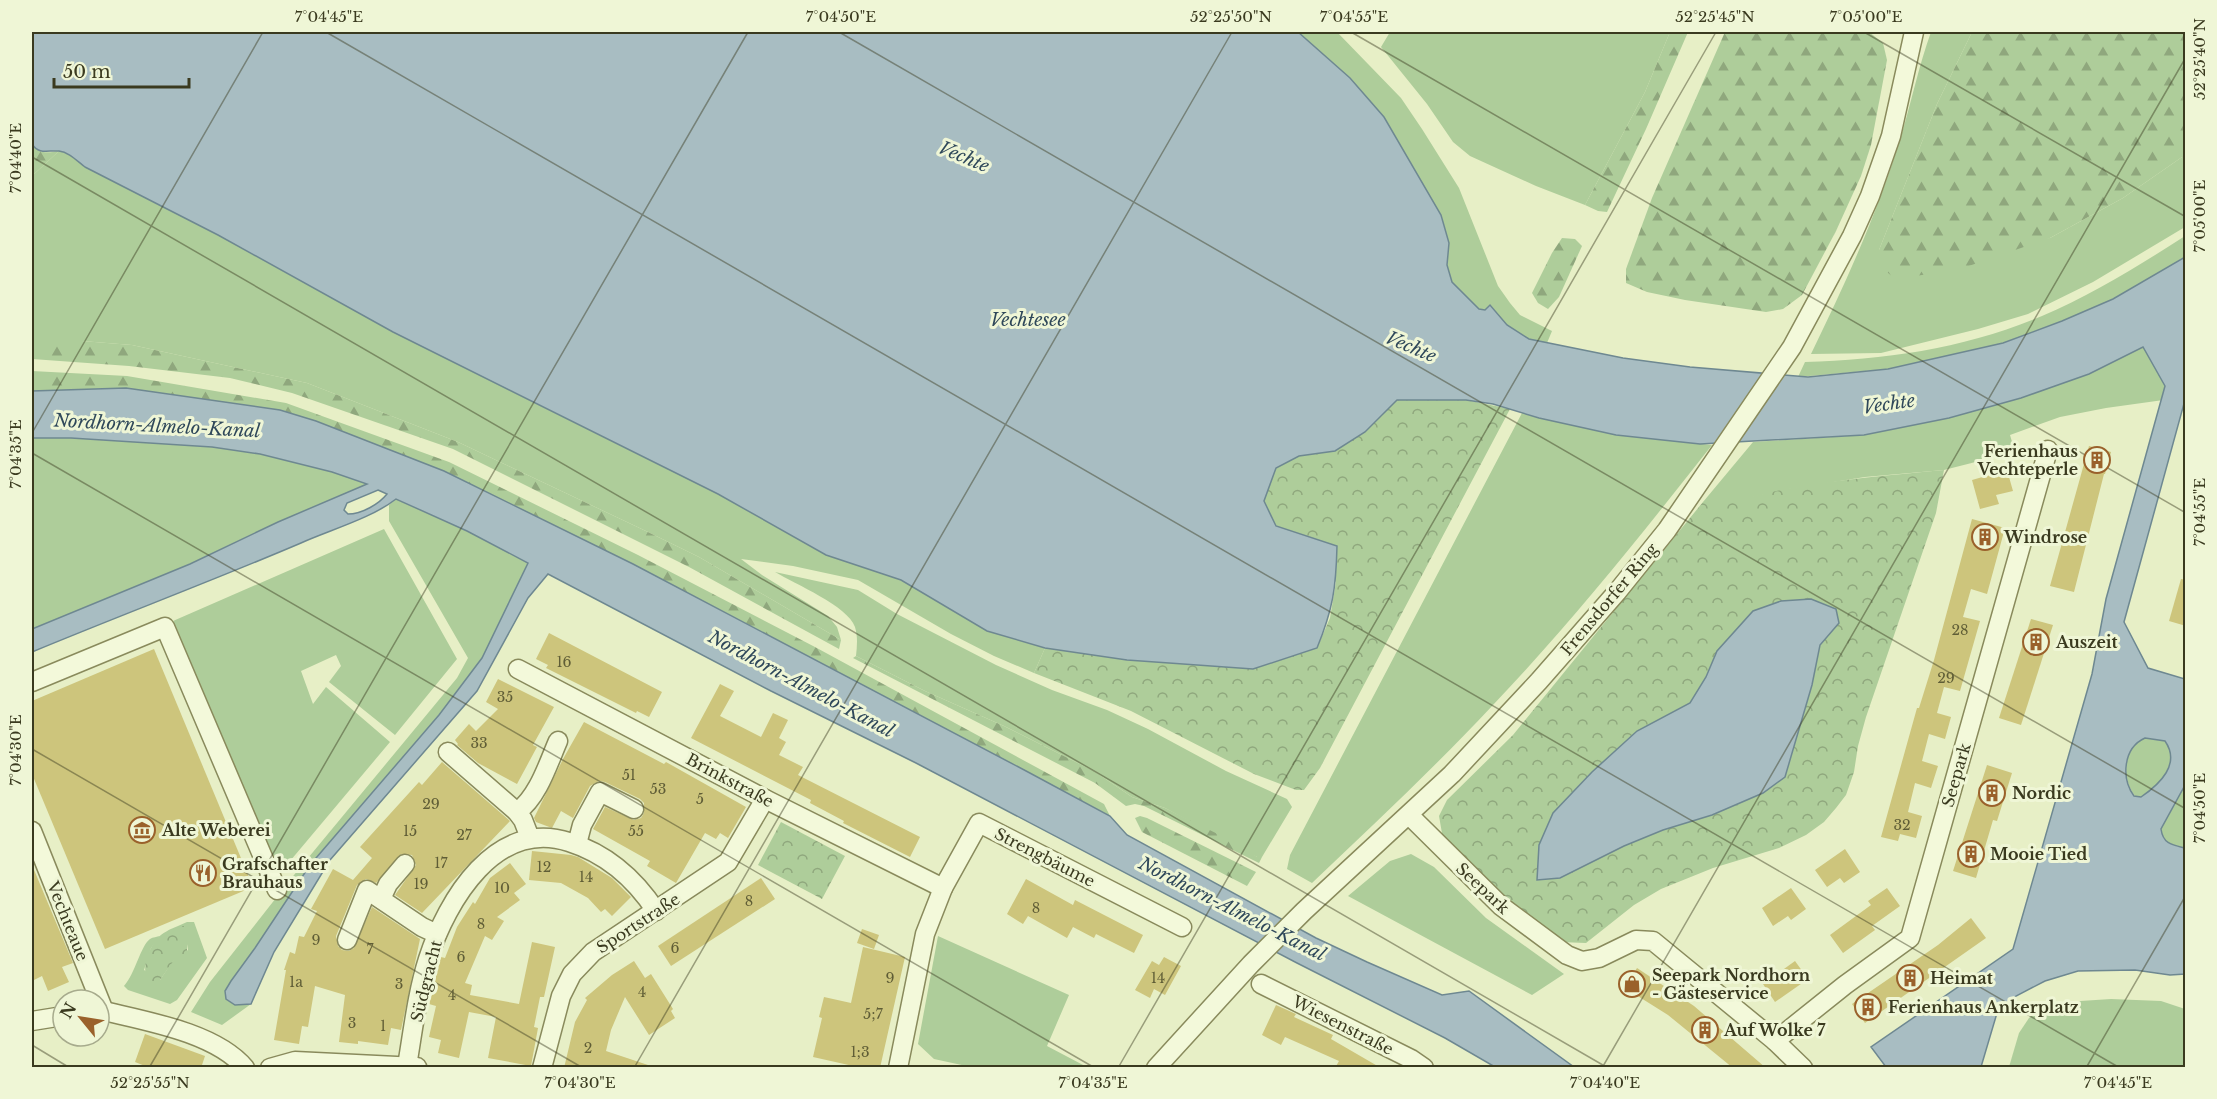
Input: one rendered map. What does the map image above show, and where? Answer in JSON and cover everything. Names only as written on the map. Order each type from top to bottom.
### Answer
[{"type":"street","name":"Frensdorfer Ring","points":[[1155,1068],[1251,964],[1304,911],[1452,774],[1539,681],[1617,592],[1667,530],[1792,347],[1852,236],[1870,196],[1891,136],[1914,32]]},
{"type":"street","name":"Seepark","points":[[1775,1041],[1845,985],[1910,938],[2048,450]]},
{"type":"street","points":[[32,682],[165,627],[277,890]]},
{"type":"street","name":"Brinkstraße","points":[[518,669],[765,799],[943,888]]},
{"type":"street","points":[[517,812],[530,798],[558,741]]},
{"type":"street","points":[[448,752],[517,812],[530,838]]},
{"type":"street","points":[[577,844],[582,825],[600,792],[633,809]]},
{"type":"street","name":"Sportstraße","points":[[542,1068],[561,996],[572,974],[593,952],[728,862],[765,799]]},
{"type":"street","name":"Seepark","points":[[1409,815],[1501,906],[1567,955],[1582,961],[1599,958],[1636,940],[1653,941],[1775,1041],[1803,1068]]},
{"type":"street","name":"Strengbäume","points":[[898,1068],[925,934],[943,888],[979,823],[1182,927]]},
{"type":"street","name":"Vechteaue","points":[[32,831],[93,988]]},
{"type":"street","name":"Südgracht","points":[[413,1067],[427,962],[437,934],[473,875],[498,852],[514,843],[530,838],[551,838],[577,844],[606,859],[633,879],[656,911]]},
{"type":"street","points":[[381,899],[388,884],[405,864]]},
{"type":"street","points":[[347,940],[367,890],[422,927],[437,934]]},
{"type":"street","name":"Wiesenstraße","points":[[1261,984],[1414,1065]]},
{"type":"street","points":[[111,1013],[170,1026],[222,1048],[245,1068]]},
{"type":"street","points":[[32,1021],[51,1018]]},
{"type":"street","points":[[270,1068],[296,1061],[413,1067]]},
{"type":"green space","points":[[1298,32],[1337,32],[1401,98],[1459,188],[1498,286],[1520,315],[1552,331],[1547,343],[1529,339],[1507,325],[1490,305],[1485,310],[1479,309],[1452,282],[1447,265],[1449,243],[1441,215],[1384,117],[1350,78]]},
{"type":"green space","points":[[1390,32],[1670,32],[1645,92],[1585,205],[1470,156],[1453,142],[1427,104],[1381,47]]},
{"type":"green space","points":[[1670,32],[1688,32],[1607,212],[1598,211],[1585,205],[1645,92]]},
{"type":"green space","points":[[1725,32],[1869,32],[1883,43],[1887,60],[1871,145],[1861,176],[1836,231],[1802,295],[1783,309],[1766,312],[1685,300],[1647,292],[1626,283],[1626,269],[1652,198]]},
{"type":"green space","points":[[1931,32],[1972,32],[1937,104],[1879,250],[2050,238],[2123,198],[2185,155],[2185,227],[2093,282],[2028,314],[1881,353],[1811,354],[1849,273],[1883,190]]},
{"type":"green space","points":[[1972,32],[2185,32],[2185,155],[2123,198],[2050,238],[1957,270],[1893,277],[1882,268],[1879,250],[1937,104]]},
{"type":"green space","points":[[32,144],[40,151],[59,151],[32,176]]},
{"type":"green space","points":[[59,151],[69,154],[85,167],[218,235],[393,332],[718,494],[826,555],[901,580],[987,631],[1045,648],[1034,673],[951,634],[858,580],[793,566],[741,559],[762,575],[828,616],[837,627],[841,640],[699,557],[648,532],[458,442],[307,383],[132,345],[82,341],[32,341],[32,176]]},
{"type":"green space","points":[[2185,236],[2184,259],[2113,299],[2003,343],[1888,369],[1798,377],[1805,362],[1866,358],[1926,350],[2014,327],[2061,308],[2097,289]]},
{"type":"green space","points":[[1562,238],[1575,239],[1582,246],[1559,297],[1548,309],[1538,303],[1532,293]]},
{"type":"green space","points":[[32,341],[82,341],[132,345],[307,383],[458,442],[699,557],[841,640],[839,649],[689,567],[453,449],[292,393],[230,378],[129,366],[32,359]]},
{"type":"green space","points":[[2143,347],[2185,397],[2060,417],[2010,435],[2015,452],[1944,470],[1865,477],[1789,489],[1730,502],[1703,502],[1753,442],[1864,435],[1949,418],[2089,374]]},
{"type":"green space","points":[[32,371],[127,376],[286,403],[449,462],[638,555],[815,647],[1104,804],[1110,816],[709,604],[444,471],[399,455],[126,388],[32,391]]},
{"type":"green space","points":[[1397,400],[1466,400],[1510,409],[1320,768],[1304,790],[1296,790],[1254,774],[1131,711],[1034,673],[1045,648],[1127,660],[1253,669],[1317,648],[1330,618],[1336,582],[1276,526],[1264,501],[1275,468],[1299,456],[1335,451],[1365,432]]},
{"type":"green space","points":[[1522,413],[1616,435],[1712,445],[1606,578],[1522,674],[1426,773],[1312,883],[1287,869],[1290,855]]},
{"type":"green space","points":[[32,438],[71,438],[212,447],[260,454],[332,472],[368,484],[278,522],[190,564],[32,629]]},
{"type":"green space","points":[[1944,470],[1936,513],[1866,717],[1854,772],[1846,795],[1824,822],[1806,835],[1779,848],[1713,868],[1661,889],[1634,905],[1586,943],[1560,942],[1516,909],[1443,839],[1439,816],[1447,800],[1513,735],[1703,502],[1737,499],[1829,482]],"holes":[[[1839,623],[1820,645],[1812,685],[1799,727],[1763,793],[1712,815],[1663,830],[1624,846],[1560,878],[1553,813],[1592,772],[1637,731],[1690,703],[1706,677],[1717,651]]]},
{"type":"green space","points":[[396,499],[467,531],[528,563],[482,658],[439,715],[310,865],[231,981],[235,1005],[251,1004],[222,1025],[191,1012],[210,982],[294,875],[457,678],[468,658],[389,521],[389,505]]},
{"type":"green space","points":[[384,529],[457,659],[395,735],[329,682],[341,666],[336,655],[301,671],[313,704],[326,687],[390,742],[280,873],[173,621]]},
{"type":"green space","points":[[775,572],[858,590],[897,614],[996,665],[1148,729],[1226,771],[1287,799],[1292,807],[1262,857],[1257,857],[1165,808],[1132,797],[1094,771],[856,656],[857,634],[850,619],[820,596]]},
{"type":"green space","points":[[856,656],[1094,771],[1132,797],[1165,808],[1242,846],[1257,857],[1262,857],[1259,863],[1144,806],[1135,804],[1126,806],[1095,783],[853,658]]},
{"type":"green space","points":[[2145,738],[2165,741],[2171,758],[2161,780],[2141,797],[2135,796],[2131,789],[2126,764],[2132,749]]},
{"type":"green space","points":[[2185,785],[2185,848],[2166,841],[2161,829]]},
{"type":"green space","points":[[1140,816],[1256,872],[1247,886],[1142,832],[1135,818]]},
{"type":"green space","points":[[781,822],[845,856],[822,899],[758,865]]},
{"type":"green space","points":[[1411,854],[1434,867],[1486,918],[1564,974],[1532,995],[1348,896],[1390,861]]},
{"type":"green space","points":[[194,922],[207,958],[177,1000],[170,1004],[128,990],[124,986],[150,939],[160,936],[151,948],[144,970],[160,980],[174,959],[188,950],[184,926],[178,926]]},
{"type":"green space","points":[[178,926],[184,926],[195,932],[187,945],[187,956],[180,961],[174,960],[160,980],[151,983],[147,979],[145,967],[151,949],[161,935]]},
{"type":"green space","points":[[938,936],[1069,995],[1047,1046],[1085,1066],[971,1067],[934,1059],[918,1044]]},
{"type":"green space","points":[[2111,999],[2161,1001],[2185,1009],[2185,1067],[2009,1067],[2019,1033],[2029,1018],[2042,1007],[2065,1002]]},
{"type":"water","name":"Vechtesee","points":[[32,32],[1298,32],[1350,78],[1384,117],[1441,215],[1449,243],[1447,265],[1452,282],[1479,309],[1485,310],[1490,305],[1507,325],[1529,339],[1623,358],[1690,367],[1808,377],[1888,369],[2003,343],[2062,321],[2113,299],[2185,257],[2185,400],[2124,622],[2148,668],[2185,679],[2185,785],[2161,829],[2166,841],[2185,848],[2185,974],[2170,975],[2135,970],[2078,971],[2045,981],[2016,996],[1997,1013],[1981,1067],[1886,1067],[1871,1047],[2013,949],[2092,674],[2106,599],[2165,386],[2143,347],[2089,374],[2021,398],[1949,418],[1864,435],[1700,444],[1616,435],[1539,418],[1493,404],[1466,400],[1397,400],[1365,432],[1335,451],[1299,456],[1276,468],[1264,501],[1276,526],[1337,546],[1333,598],[1317,648],[1253,669],[1127,660],[1045,648],[987,631],[901,580],[826,555],[718,494],[393,332],[218,235],[85,167],[66,153],[41,151],[32,144]],"holes":[[[2145,738],[2165,741],[2171,758],[2166,773],[2141,797],[2134,796],[2127,781],[2128,756],[2132,749]]]},
{"type":"water","name":"Nordhorn-Almelo-Kanal","points":[[126,388],[280,410],[316,421],[444,471],[633,564],[1028,772],[1110,816],[1127,835],[1316,938],[1442,995],[1469,991],[1574,1067],[1495,1067],[1445,1038],[548,574],[528,598],[477,691],[330,860],[274,952],[251,1004],[235,1005],[226,999],[225,991],[231,981],[310,865],[439,715],[482,658],[528,563],[467,531],[396,499],[375,512],[350,523],[32,652],[32,629],[190,564],[278,522],[367,484],[332,472],[260,454],[212,447],[71,438],[32,438],[32,391]],"holes":[[[378,490],[387,494],[375,505],[364,510],[353,514],[348,514],[344,510],[347,503]]]},
{"type":"water","points":[[1811,599],[1836,609],[1839,623],[1820,645],[1812,685],[1785,777],[1763,793],[1712,815],[1663,830],[1624,846],[1560,878],[1537,880],[1539,845],[1553,813],[1592,772],[1637,731],[1690,703],[1706,677],[1717,651],[1753,611],[1781,601]]},
{"type":"building","points":[[2089,446],[2111,452],[2074,592],[2050,586]]},
{"type":"building","points":[[2007,470],[2013,491],[1996,495],[1999,504],[1980,509],[1972,480]]},
{"type":"building","points":[[1972,519],[2005,528],[1987,594],[1971,589],[1963,617],[1980,621],[1960,691],[1944,687],[1937,713],[1951,717],[1945,739],[1929,734],[1922,761],[1938,766],[1931,788],[1915,783],[1908,812],[1922,816],[1916,838],[1900,834],[1898,841],[1881,837],[1917,708],[1919,708],[1934,660]]},
{"type":"building","points":[[2181,579],[2186,580],[2186,626],[2169,621]]},
{"type":"building","points":[[2031,619],[2053,625],[2021,725],[1999,718]]},
{"type":"building","points":[[549,633],[662,692],[649,717],[637,711],[636,713],[546,668],[548,665],[536,659]]},
{"type":"building","name":"Alte Weberei","points":[[154,649],[253,887],[105,949],[32,774],[32,701]]},
{"type":"building","points":[[498,679],[554,707],[533,745],[537,747],[517,784],[478,763],[457,745],[455,740],[469,724],[476,731],[498,709],[486,702]]},
{"type":"building","points":[[720,684],[734,691],[720,716],[761,737],[773,713],[788,720],[779,738],[786,742],[779,755],[803,767],[798,775],[920,837],[910,857],[843,823],[844,821],[810,803],[811,800],[691,738]]},
{"type":"building","points":[[584,722],[664,764],[666,762],[746,807],[728,838],[720,833],[716,839],[705,833],[676,883],[647,866],[650,861],[593,829],[605,807],[634,820],[641,818],[644,813],[644,803],[640,799],[605,782],[599,781],[590,786],[573,818],[561,811],[552,828],[536,822],[534,818]]},
{"type":"building","points":[[442,762],[510,821],[422,913],[395,895],[416,865],[412,855],[401,854],[376,883],[366,879],[357,885],[336,936],[338,946],[342,950],[349,951],[354,948],[372,907],[420,939],[401,1030],[391,1028],[388,1045],[358,1041],[358,1044],[339,1042],[345,995],[315,986],[308,1027],[302,1026],[299,1044],[274,1040],[286,970],[284,970],[290,952],[295,954],[299,936],[304,937],[317,911],[311,909],[333,869],[353,880],[372,858],[360,847],[419,782],[422,785]]},
{"type":"building","points":[[1987,765],[2012,773],[1997,821],[1993,820],[1976,878],[1953,871]]},
{"type":"building","points":[[1845,849],[1860,872],[1844,883],[1840,878],[1827,887],[1815,870]]},
{"type":"building","points":[[532,851],[578,857],[612,878],[631,897],[612,916],[605,909],[601,912],[588,898],[561,883],[529,880]]},
{"type":"building","points":[[510,863],[526,884],[514,893],[520,900],[497,917],[504,921],[492,940],[485,936],[465,983],[472,985],[470,995],[519,1004],[532,942],[555,947],[544,997],[540,997],[534,1027],[538,1028],[531,1066],[488,1058],[496,1017],[469,1012],[459,1058],[438,1053],[441,1040],[429,1037],[436,1006],[429,1004],[441,957],[445,958],[457,927],[473,902],[475,904],[490,878]]},
{"type":"building","points":[[32,865],[73,963],[62,967],[69,982],[48,991],[42,976],[32,981]]},
{"type":"building","points":[[761,878],[775,899],[671,966],[658,946]]},
{"type":"building","points":[[1026,879],[1073,905],[1075,900],[1143,935],[1134,953],[1096,934],[1094,938],[1073,927],[1067,938],[1028,916],[1023,924],[1007,914]]},
{"type":"building","points":[[1791,888],[1806,909],[1791,920],[1788,916],[1773,926],[1762,908]]},
{"type":"building","points":[[1887,888],[1900,906],[1872,926],[1875,930],[1843,953],[1830,935],[1871,905],[1868,901]]},
{"type":"building","points":[[1971,918],[1986,938],[1865,1023],[1852,1004],[1938,945]]},
{"type":"building","points":[[862,929],[879,935],[874,949],[857,943]]},
{"type":"building","points":[[863,947],[905,957],[880,1068],[862,1068],[813,1057],[822,1018],[819,1017],[824,997],[851,1003]]},
{"type":"building","points":[[1164,957],[1181,966],[1165,995],[1154,989],[1150,998],[1135,990],[1152,961],[1159,965]]},
{"type":"building","points":[[634,961],[645,978],[651,974],[673,1009],[671,1011],[675,1018],[649,1035],[625,997],[611,1030],[606,1051],[648,1065],[647,1068],[564,1068],[575,1022],[587,1000],[585,998],[612,975]]},
{"type":"building","points":[[1795,961],[1808,979],[1775,1002],[1763,984]]},
{"type":"building","points":[[1637,968],[1694,1006],[1766,1068],[1733,1068],[1668,1015],[1625,988]]},
{"type":"building","points":[[1276,1005],[1296,1014],[1294,1017],[1333,1035],[1331,1039],[1381,1068],[1335,1068],[1339,1061],[1285,1037],[1281,1045],[1262,1035]]},
{"type":"building","points":[[145,1034],[205,1056],[201,1068],[150,1068],[135,1062]]},
{"type":"place","name":"Ferienhaus Vechteperle","points":[[2097,460]]},
{"type":"place","name":"Windrose","points":[[1985,537]]},
{"type":"place","name":"Auszeit","points":[[2036,642]]},
{"type":"place","name":"Nordic","points":[[1992,793]]},
{"type":"place","name":"Alte Weberei","points":[[142,830]]},
{"type":"place","name":"Mooie Tied","points":[[1971,854]]},
{"type":"place","name":"Grafschafter Brauhaus","points":[[203,873]]},
{"type":"place","name":"Heimat","points":[[1910,978]]},
{"type":"place","name":"Seepark Nordhorn - Gästeservice","points":[[1632,984]]},
{"type":"place","name":"Ferienhaus Ankerplatz","points":[[1868,1007]]},
{"type":"place","name":"Auf Wolke 7","points":[[1705,1030]]},
{"type":"water label","name":"Vechte","points":[[964,157]]},
{"type":"water label","name":"Vechte","points":[[1411,347]]},
{"type":"water label","name":"Vechte","points":[[1889,404]]}]
